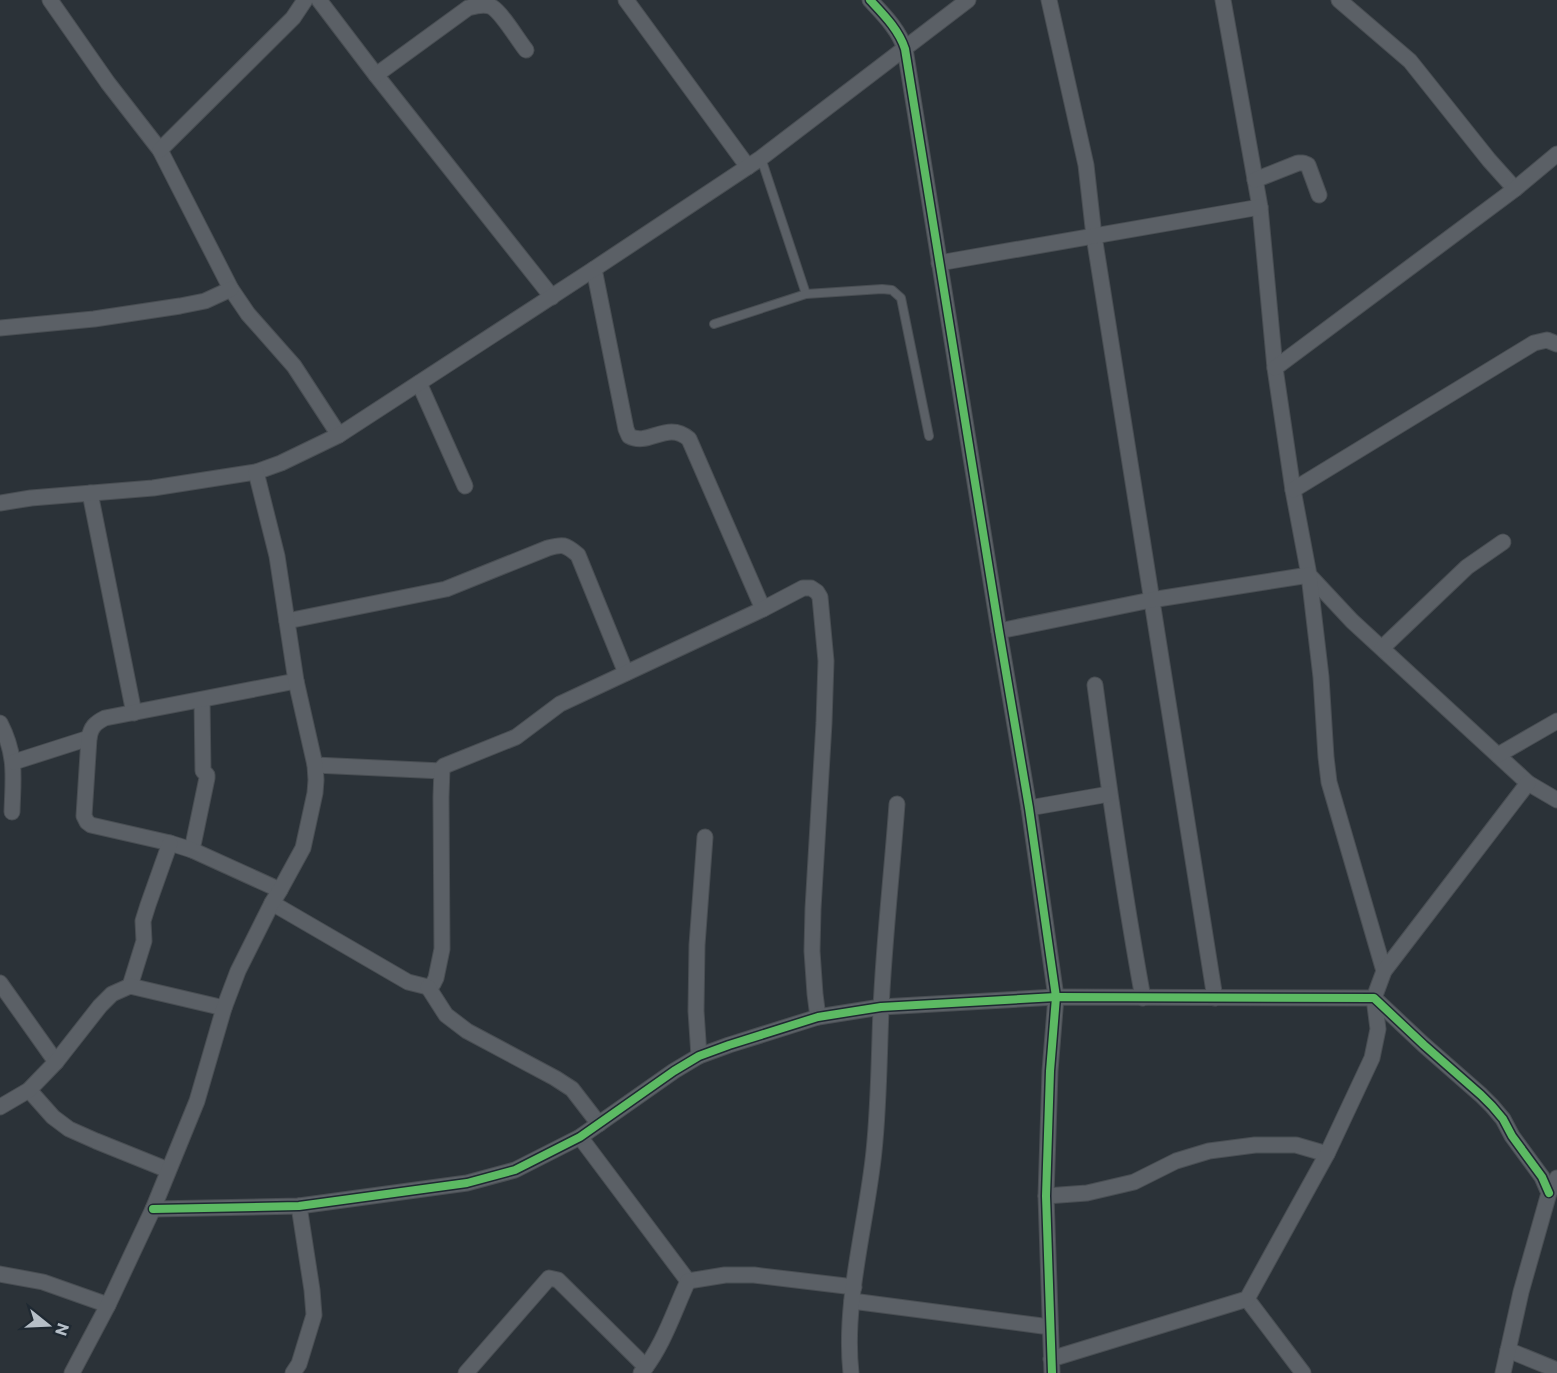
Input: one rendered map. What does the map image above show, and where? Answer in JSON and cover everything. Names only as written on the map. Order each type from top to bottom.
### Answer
[{"type":"street","points":[[50,0],[108,83],[160,150],[231,289],[248,314],[294,366],[339,435]]},
{"type":"street","points":[[160,150],[293,18],[305,0]]},
{"type":"street","points":[[320,0],[376,75],[552,297]]},
{"type":"street","points":[[626,0],[755,163]]},
{"type":"street","points":[[870,0],[897,32],[904,49],[1029,808],[1056,998],[1050,1071],[1046,1196],[1052,1366],[1247,1299],[1327,1154],[1372,1058],[1378,1029],[1374,998],[1384,971],[1528,783]]},
{"type":"street","points":[[0,503],[31,498],[153,488],[256,472],[281,463],[339,435],[755,163],[968,0]]},
{"type":"street","points":[[1049,0],[1086,165],[1094,236],[1215,998]]},
{"type":"street","points":[[1223,0],[1260,207],[1275,368],[1293,490],[1309,575],[1321,677],[1329,782],[1384,971]]},
{"type":"street","points":[[1339,0],[1410,61],[1515,189]]},
{"type":"street","points":[[376,75],[468,8],[480,5],[491,7],[500,15],[526,50]]},
{"type":"street","points":[[1275,368],[1515,189],[1557,154]]},
{"type":"street","points":[[1255,180],[1303,163],[1308,165],[1319,195]]},
{"type":"street","points":[[939,263],[1260,207]]},
{"type":"street","points":[[594,269],[629,436],[637,440],[674,431],[682,433],[689,439],[763,609]]},
{"type":"street","points":[[0,328],[94,319],[180,306],[205,301],[231,289]]},
{"type":"street","points":[[1293,490],[1534,343],[1547,340],[1557,344]]},
{"type":"street","points":[[419,382],[465,486]]},
{"type":"street","points":[[72,1373],[108,1305],[153,1209],[197,1101],[224,1008],[238,971],[303,848],[315,793],[315,765],[297,681],[277,556],[256,472]]},
{"type":"street","points":[[90,493],[134,713]]},
{"type":"street","points":[[1382,648],[1467,567],[1503,542]]},
{"type":"street","points":[[287,621],[446,589],[563,544],[578,555],[627,673]]},
{"type":"street","points":[[999,631],[1151,600],[1309,575]]},
{"type":"street","points":[[1309,575],[1352,621],[1528,783],[1557,800]]},
{"type":"street","points":[[428,987],[436,978],[442,950],[442,771],[444,766],[516,737],[560,704],[803,588],[811,588],[820,597],[826,661],[825,723],[812,951],[818,1017]]},
{"type":"street","points":[[297,681],[105,718],[96,723],[91,728],[89,738],[84,816],[87,822],[91,825],[192,850],[276,897],[408,982],[428,987],[446,1015],[467,1031],[572,1089],[599,1124]]},
{"type":"street","points":[[1095,685],[1109,794],[1143,998]]},
{"type":"street","points":[[192,850],[207,778],[203,771],[202,700]]},
{"type":"street","points":[[1498,755],[1557,721]]},
{"type":"street","points":[[0,723],[8,738],[14,762],[12,812]]},
{"type":"street","points":[[14,762],[89,738]]},
{"type":"street","points":[[315,765],[442,771]]},
{"type":"street","points":[[1029,808],[1109,794]]},
{"type":"street","points":[[851,1373],[849,1342],[853,1294],[874,1152],[878,1105],[881,1007],[897,804]]},
{"type":"street","points":[[699,1056],[696,1011],[697,945],[705,837]]},
{"type":"street","points":[[130,986],[144,941],[143,921],[170,843]]},
{"type":"street","points":[[0,983],[56,1062]]},
{"type":"street","points":[[0,1107],[29,1090],[56,1062],[100,1006],[112,994],[130,986],[224,1008]]},
{"type":"street","points":[[153,1209],[299,1206],[467,1183],[515,1170],[580,1137],[699,1056],[818,1017],[881,1007],[1056,998],[1374,998],[1492,1106],[1542,1177],[1549,1193]]},
{"type":"street","points":[[29,1090],[53,1117],[69,1129],[168,1170]]},
{"type":"street","points":[[580,1137],[688,1281]]},
{"type":"street","points":[[1046,1196],[1087,1193],[1134,1182],[1176,1161],[1209,1151],[1255,1145],[1296,1145],[1327,1154]]},
{"type":"street","points":[[1503,1373],[1521,1292],[1549,1193],[1557,1178]]},
{"type":"street","points":[[293,1373],[299,1364],[314,1315],[299,1206]]},
{"type":"street","points":[[0,1274],[43,1282],[108,1305]]},
{"type":"street","points":[[688,1281],[725,1275],[754,1275],[1050,1328]]},
{"type":"street","points":[[466,1373],[549,1278],[558,1280],[644,1370],[661,1341],[688,1281]]},
{"type":"street","points":[[1247,1299],[1303,1373]]},
{"type":"street","points":[[1508,1350],[1557,1370]]},
{"type":"lane","points":[[755,163],[806,294]]},
{"type":"lane","points":[[714,324],[806,294],[892,290],[901,298],[929,436]]},
{"type":"cycle path","points":[[870,0],[895,29],[905,49],[1029,808],[1056,997],[1050,1071],[1046,1196],[1052,1373]]},
{"type":"cycle path","points":[[153,1209],[299,1206],[467,1183],[515,1170],[580,1137],[674,1071],[699,1056],[729,1045],[818,1017],[881,1007],[1056,997],[1374,998],[1492,1106],[1542,1177],[1549,1193]]}]
